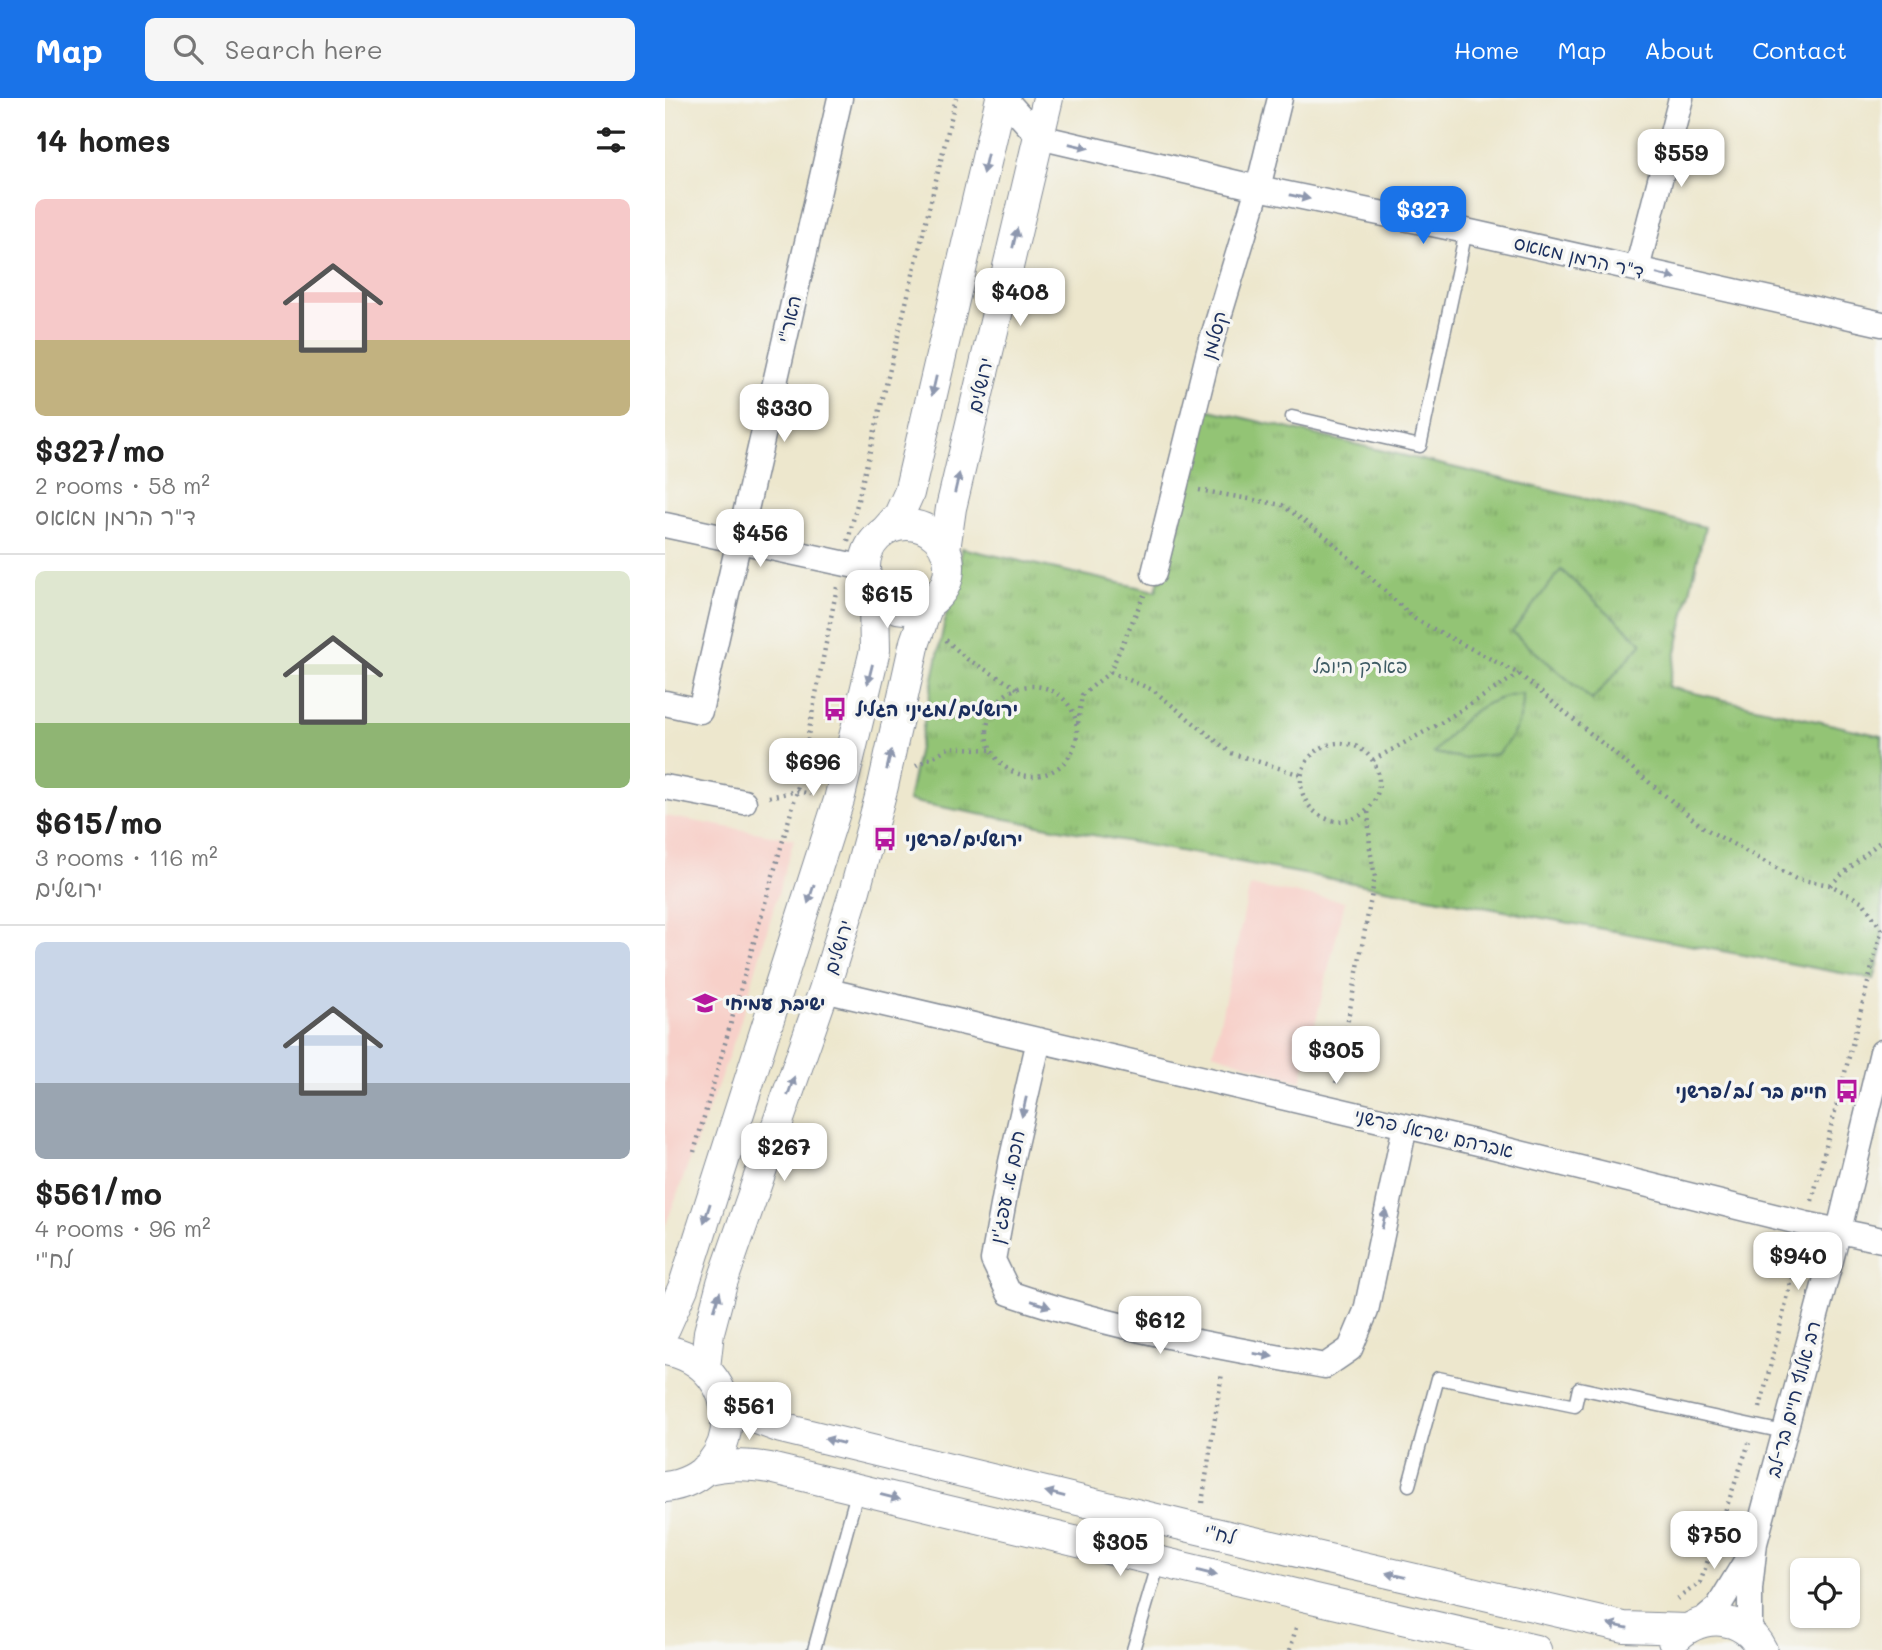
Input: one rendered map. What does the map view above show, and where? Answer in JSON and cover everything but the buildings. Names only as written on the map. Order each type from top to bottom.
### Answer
[{"type":"street","name":"האר\"י","points":[[665,703],[699,711],[840,98]]},
{"type":"street","points":[[858,571],[870,548],[899,515],[909,493],[1002,98]]},
{"type":"street","points":[[1002,98],[1039,137]]},
{"type":"street","name":"ירושלים","points":[[945,550],[951,508],[1048,98]]},
{"type":"street","name":"קסלמן","points":[[1153,573],[1211,343],[1258,188],[1280,98]]},
{"type":"street","points":[[1637,270],[1681,98]]},
{"type":"street","name":"ד\"ר הרמן מאאס","points":[[1039,137],[1258,188],[1466,231],[1882,324]]},
{"type":"street","points":[[665,526],[858,571],[876,595],[887,604],[926,610],[946,580],[949,569],[945,550],[930,532],[919,527],[895,526],[884,532]]},
{"type":"street","points":[[665,1328],[683,1288],[839,800],[875,650],[874,603],[858,571]]},
{"type":"street","name":"ירושלים","points":[[705,1368],[709,1332],[722,1283],[824,990],[855,890],[883,786],[915,642],[926,610]]},
{"type":"street","points":[[665,787],[744,802]]},
{"type":"street","name":"אברהם ישראל פרשני","points":[[824,990],[1882,1240]]},
{"type":"street","name":"חכם א. עפג'ין","points":[[1039,1040],[1011,1162],[993,1260],[1009,1293],[1054,1308],[1226,1348],[1325,1366],[1350,1349],[1366,1311],[1405,1126]]},
{"type":"street","name":"רב אלוף חיים בר-לב","points":[[1759,1645],[1750,1589],[1755,1543],[1839,1230],[1882,1052]]},
{"type":"street","points":[[665,1350],[687,1356],[705,1368],[713,1376],[723,1396],[726,1430],[719,1452],[704,1470]]},
{"type":"street","name":"לח\"י","points":[[723,1396],[749,1416],[781,1428],[1198,1529],[1624,1628],[1718,1620],[1735,1624],[1759,1645]]},
{"type":"street","points":[[668,1490],[704,1470],[725,1464],[747,1464],[1536,1650]]},
{"type":"street","name":"רב אלוף חיים בר-לב","points":[[1682,1625],[1718,1607],[1737,1579],[1755,1543]]},
{"type":"lane","points":[[1292,417],[1420,446],[1466,231]]},
{"type":"lane","points":[[1409,1485],[1438,1378],[1576,1406],[1579,1388],[1784,1432]]},
{"type":"lane","points":[[814,1650],[858,1489]]},
{"type":"lane","points":[[1133,1650],[1159,1562]]},
{"type":"path","points":[[691,1161],[858,571],[956,98]]},
{"type":"path","points":[[1176,486],[1282,505],[1329,539],[1415,619],[1519,674],[1704,828],[1796,879],[1830,885],[1863,902],[1882,929],[1755,1427],[1700,1583],[1682,1625]]},
{"type":"path","points":[[1077,727],[1074,713],[1062,696],[1048,688],[1032,685],[1006,693],[991,711],[987,734],[997,760],[1009,771],[1023,776],[1039,776],[1055,771],[1067,761],[1075,744],[1081,695],[1110,672],[1153,573]]},
{"type":"path","points":[[926,610],[967,659],[1017,688]]},
{"type":"path","points":[[1110,672],[1153,690],[1231,753],[1301,775]]},
{"type":"path","points":[[1373,760],[1437,725],[1519,674]]},
{"type":"path","points":[[1338,742],[1351,744],[1363,750],[1373,760],[1379,785],[1368,809],[1358,816],[1346,821],[1334,821],[1312,810],[1305,800],[1301,775],[1305,763],[1314,752],[1325,745],[1338,742]]},
{"type":"path","points":[[883,786],[950,747],[991,750]]},
{"type":"path","points":[[744,802],[797,791],[839,800]]},
{"type":"path","points":[[1331,1108],[1375,877],[1370,849],[1368,809]]},
{"type":"path","points":[[1830,885],[1882,840]]},
{"type":"path","points":[[1198,1529],[1226,1348]]},
{"type":"shaded area","name":"ישיבת עמיחי","points":[[665,816],[794,839],[737,1033],[665,1227]]},
{"type":"shaded area","points":[[1250,886],[1345,901],[1301,1082],[1213,1053]]},
{"type":"green space","name":"פארק היובל","points":[[1202,408],[1705,527],[1668,687],[1882,736],[1882,949],[1874,979],[908,801],[947,610],[959,586],[961,548],[1156,591]]},
{"type":"green space","points":[[1561,570],[1642,643],[1592,700],[1512,632]]},
{"type":"green space","points":[[1523,694],[1517,727],[1497,754],[1462,758],[1434,753],[1472,713],[1495,700]]},
{"type":"place","name":"ירושלים/מגיני הגליל","points":[[835,709]]},
{"type":"place","name":"ירושלים/פרשני","points":[[885,839]]},
{"type":"place","name":"ישיבת עמיחי","points":[[705,1003]]},
{"type":"place","name":"חיים בר לב/פרשני","points":[[1847,1091]]}]
